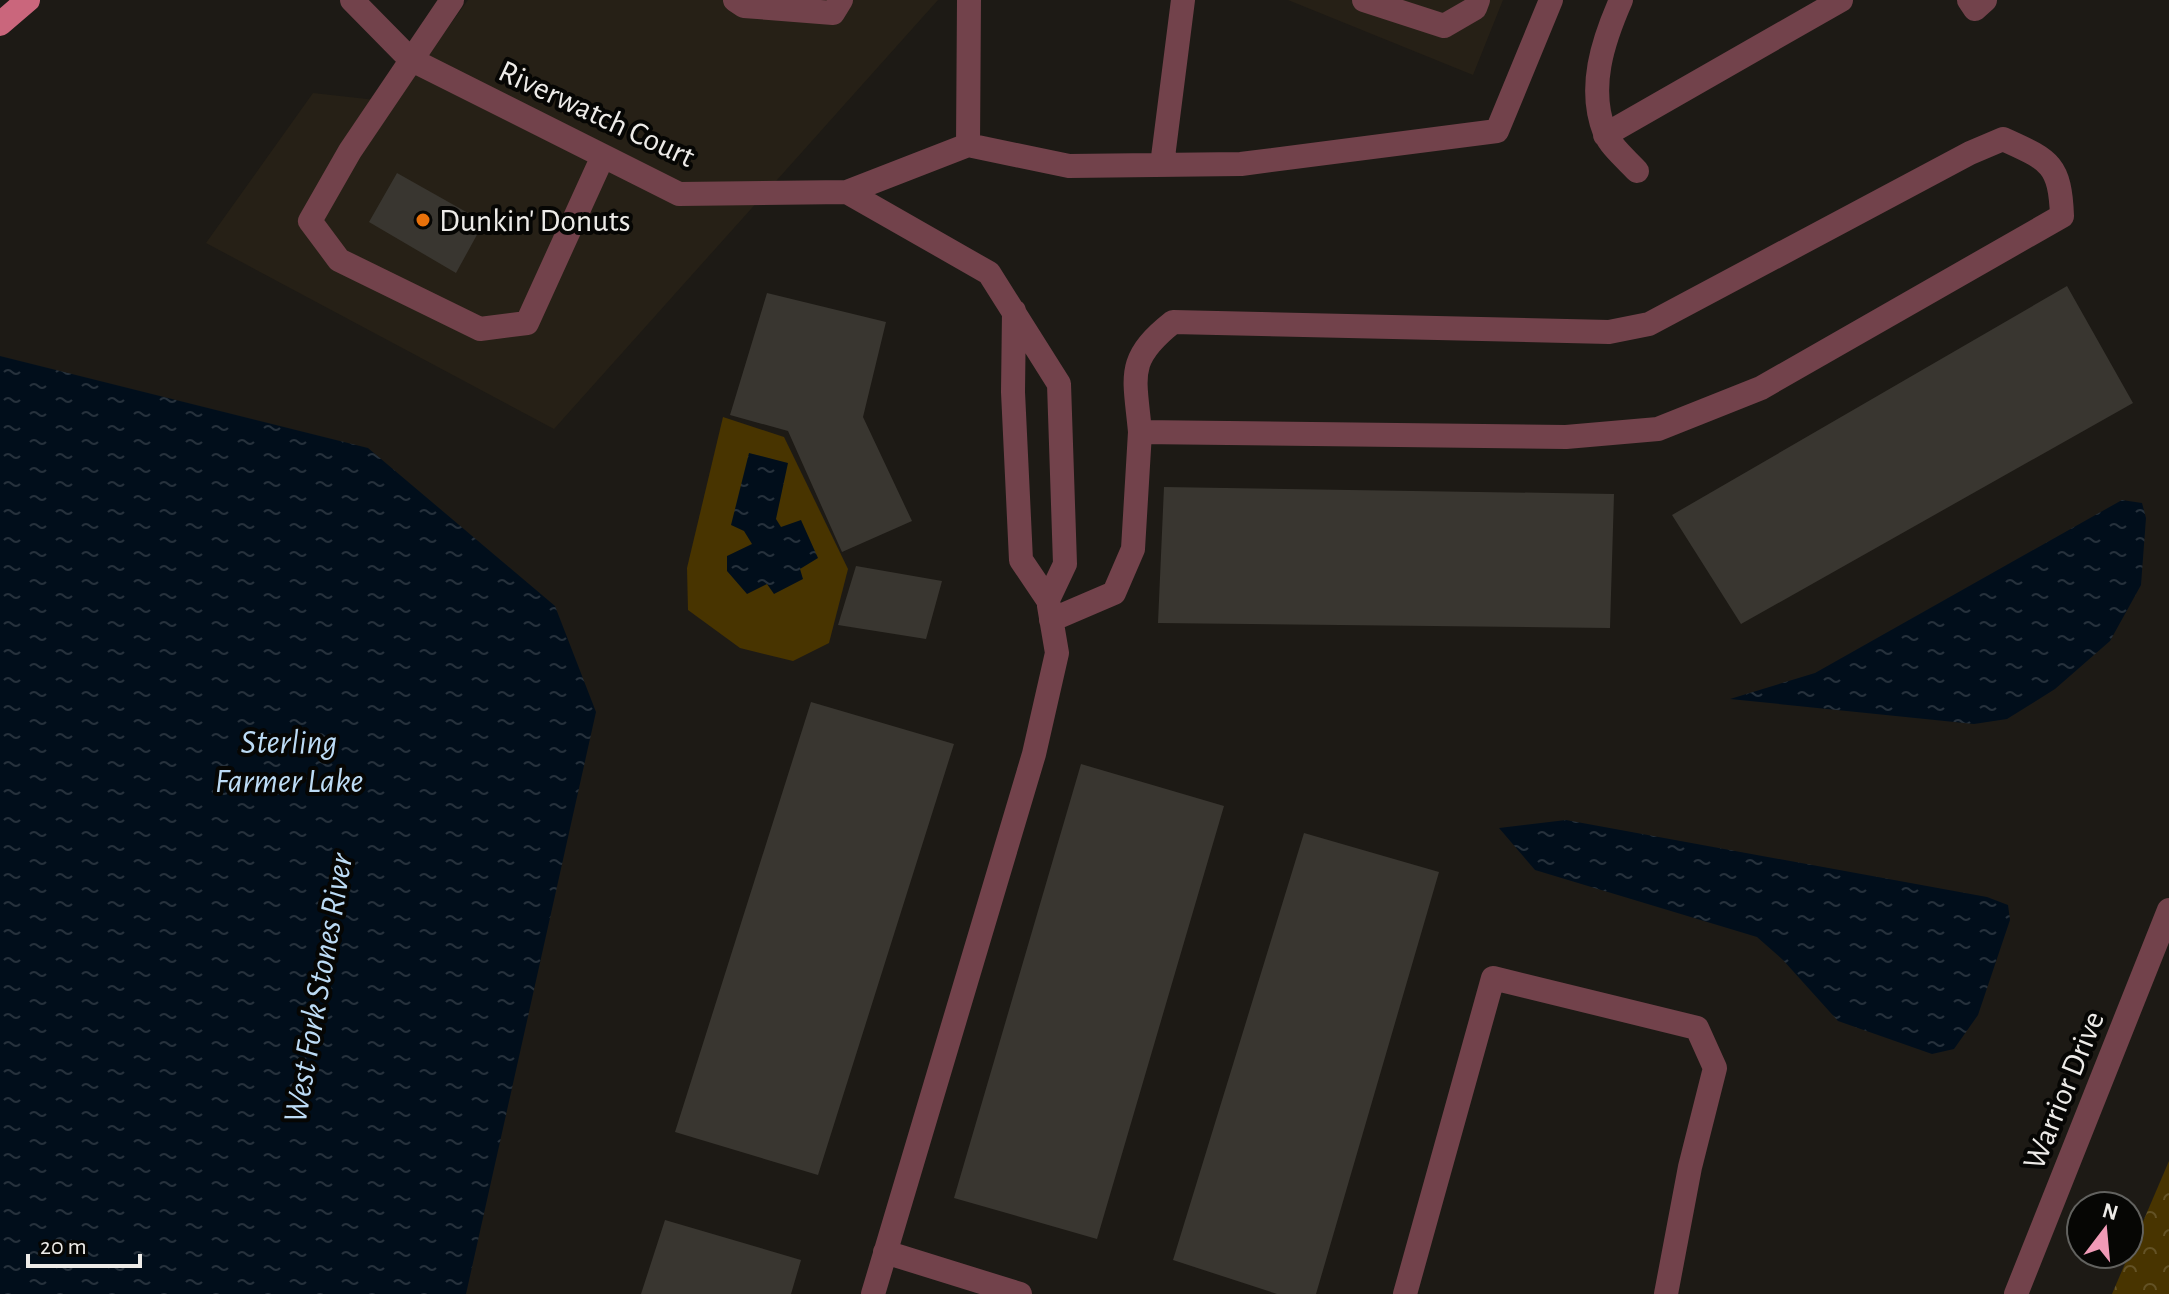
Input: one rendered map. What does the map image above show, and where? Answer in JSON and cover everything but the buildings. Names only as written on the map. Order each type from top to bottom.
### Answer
[{"type":"main road","points":[[0,24],[28,0]]},
{"type":"street","name":"Riverwatch Court","points":[[352,0],[410,59],[679,194],[847,192]]},
{"type":"street","points":[[452,0],[350,151],[310,221],[339,260],[480,329],[527,323],[603,156]]},
{"type":"street","points":[[735,0],[744,6],[833,13],[841,0]]},
{"type":"street","points":[[968,145],[969,0]]},
{"type":"street","points":[[1162,165],[1183,0]]},
{"type":"street","points":[[1364,0],[1444,26],[1475,8],[1478,0]]},
{"type":"street","points":[[847,192],[968,145],[1069,166],[1241,164],[1497,131],[1551,0]]},
{"type":"street","points":[[1621,0],[1603,41],[1596,97],[1605,135],[1637,171]]},
{"type":"street","points":[[1605,135],[1841,0]]},
{"type":"street","points":[[1969,0],[1975,9],[1985,0]]},
{"type":"street","points":[[1050,610],[1114,593],[1133,549],[1140,432],[1135,374],[1145,344],[1173,322],[1609,332],[1649,324],[1970,153],[2003,139],[2040,156],[2061,180],[2062,216],[1761,388],[1658,429],[1566,437],[1140,432]]},
{"type":"street","points":[[847,192],[989,273],[1059,384],[1065,564],[1050,610]]},
{"type":"street","points":[[873,1294],[1034,754],[1057,653],[1050,610],[1021,560],[1013,392],[1014,311]]},
{"type":"street","points":[[1018,495],[1063,490]]},
{"type":"street","name":"Warrior Drive","points":[[2016,1294],[2169,910]]},
{"type":"street","points":[[1405,1294],[1493,978],[1697,1028],[1715,1068],[1690,1167],[1666,1294]]},
{"type":"street","points":[[885,1252],[1020,1294]]},
{"type":"shaded area","points":[[468,0],[938,0],[554,429],[206,243],[313,93],[394,102]]},
{"type":"shaded area","points":[[1288,0],[1503,0],[1473,75]]},
{"type":"green space","points":[[723,417],[784,437],[848,569],[829,643],[793,661],[740,648],[688,610],[687,568]]},
{"type":"green space","points":[[2169,1161],[2169,1294],[2112,1294],[2122,1270],[2145,1270],[2145,1217]]},
{"type":"water","name":"Sterling Farmer Lake","points":[[0,356],[368,448],[555,606],[596,712],[466,1294],[0,1294]]},
{"type":"water","points":[[749,453],[788,463],[776,519],[781,527],[801,520],[818,558],[800,569],[803,579],[774,594],[767,584],[747,594],[727,571],[727,556],[752,544],[744,531],[731,525]]},
{"type":"water","points":[[2122,500],[2142,503],[2146,518],[2141,585],[2110,641],[2055,689],[2007,719],[1974,724],[1730,699],[1815,673]]},
{"type":"water","points":[[1566,820],[1987,897],[2008,905],[2010,920],[1978,1015],[1954,1049],[1932,1054],[1838,1021],[1783,960],[1757,937],[1535,870],[1499,828]]},
{"type":"place","name":"Dunkin' Donuts","points":[[423,220]]},
{"type":"water label","name":"West Fork Stones River","points":[[317,988]]}]
